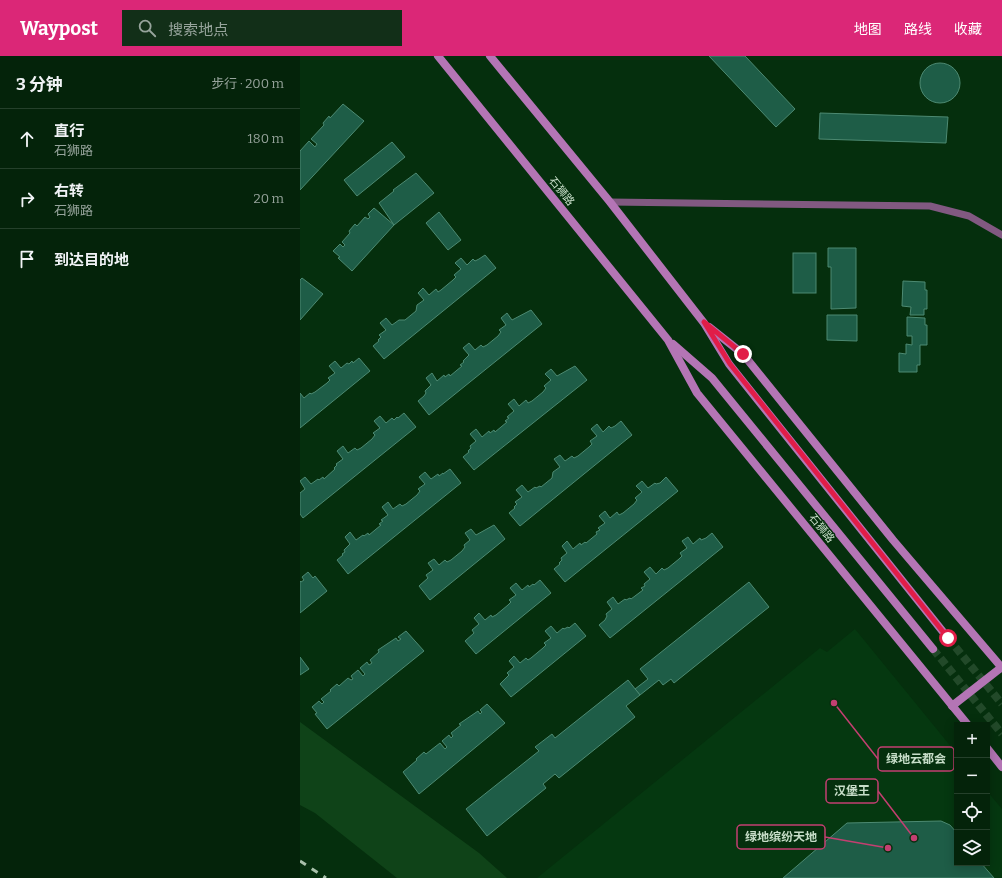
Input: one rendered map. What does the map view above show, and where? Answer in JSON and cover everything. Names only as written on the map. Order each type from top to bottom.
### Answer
[{"type":"main road","name":"石狮路","points":[[438,56],[668,340],[712,378],[933,649]]},
{"type":"main road","points":[[490,56],[610,202],[704,322],[730,364],[948,638]]},
{"type":"main road","points":[[704,322],[743,354],[888,534],[1002,668],[952,706]]},
{"type":"main road","name":"石狮路","points":[[668,340],[697,393],[965,722]]},
{"type":"main road","points":[[990,752],[1002,766]]},
{"type":"lane","points":[[610,202],[930,206],[970,216],[1002,235]]},
{"type":"shaded area","points":[[855,629],[954,750],[954,866],[990,866],[990,795],[1002,809],[1002,878],[537,878],[820,648],[827,652]]},
{"type":"shaded area","points":[[300,722],[479,853],[507,878],[397,878],[315,813],[300,805]]},
{"type":"building","points":[[709,56],[745,56],[795,109],[776,127]]},
{"type":"building","points":[[940,63],[948,65],[954,69],[958,75],[960,83],[958,91],[954,97],[948,101],[940,103],[932,101],[926,97],[922,91],[920,83],[922,75],[926,69],[932,65]]},
{"type":"building","points":[[343,104],[364,121],[300,190],[300,151],[309,141],[315,147],[317,144],[311,139],[324,125],[323,123],[329,116],[330,118]]},
{"type":"building","points":[[820,113],[948,117],[946,143],[819,139]]},
{"type":"building","points":[[392,142],[405,157],[357,196],[344,180]]},
{"type":"building","points":[[416,173],[434,193],[394,225],[379,203],[394,191],[393,190]]},
{"type":"building","points":[[374,208],[394,225],[352,271],[333,251],[340,244],[343,247],[345,245],[342,242],[350,233],[349,231],[355,224],[357,226],[365,217],[368,219],[370,217],[368,214]]},
{"type":"building","points":[[439,212],[461,240],[448,250],[426,223]]},
{"type":"building","points":[[828,248],[856,248],[856,308],[831,309],[831,267],[828,267]]},
{"type":"building","points":[[793,253],[816,253],[816,293],[793,293]]},
{"type":"building","points":[[485,255],[496,268],[384,359],[373,346],[379,341],[378,340],[381,337],[379,335],[386,330],[380,323],[386,318],[392,325],[399,320],[405,320],[416,311],[417,305],[424,300],[418,293],[423,288],[429,295],[436,289],[438,292],[456,277],[454,275],[461,269],[455,263],[461,258],[467,265],[473,259],[475,261]]},
{"type":"building","points":[[302,278],[323,294],[300,320],[300,280]]},
{"type":"building","points":[[903,281],[925,282],[925,290],[927,290],[927,309],[924,309],[924,315],[910,315],[911,307],[902,306]]},
{"type":"building","points":[[531,310],[542,324],[429,415],[418,401],[424,396],[426,393],[425,391],[431,385],[426,378],[432,373],[437,381],[444,375],[445,377],[449,374],[450,376],[462,366],[460,365],[469,355],[463,348],[469,343],[475,350],[481,345],[483,347],[487,345],[498,336],[501,332],[499,330],[506,325],[501,318],[507,313],[512,320]]},
{"type":"building","points":[[827,315],[857,315],[857,341],[827,340]]},
{"type":"building","points":[[907,317],[925,318],[925,325],[927,325],[927,345],[920,345],[920,365],[917,365],[917,372],[899,372],[899,353],[906,354],[906,344],[912,345],[912,336],[907,336]]},
{"type":"building","points":[[359,358],[370,371],[300,428],[300,393],[304,398],[327,383],[330,380],[328,378],[335,373],[329,366],[335,361],[341,368],[347,363],[349,364],[352,361],[353,363]]},
{"type":"building","points":[[575,366],[587,380],[474,470],[463,457],[469,452],[468,451],[471,448],[470,446],[476,441],[470,434],[476,429],[482,437],[489,431],[490,433],[494,430],[495,432],[507,422],[505,421],[509,418],[507,417],[514,411],[508,404],[514,399],[519,406],[526,400],[528,403],[532,401],[543,392],[546,388],[544,386],[551,380],[545,374],[551,369],[557,376]]},
{"type":"building","points":[[404,413],[416,427],[303,518],[300,514],[300,493],[305,489],[300,481],[305,477],[311,484],[323,477],[324,479],[335,469],[336,464],[343,459],[337,451],[343,446],[348,453],[355,448],[357,450],[361,448],[372,439],[375,435],[373,433],[380,428],[374,421],[380,416],[386,423],[392,418],[394,420],[397,417],[398,418]]},
{"type":"building","points":[[621,421],[632,435],[520,526],[509,513],[515,508],[514,507],[517,504],[515,502],[522,497],[516,490],[522,485],[528,492],[535,487],[541,487],[552,478],[553,472],[560,467],[554,459],[560,455],[565,461],[572,456],[574,458],[578,456],[592,444],[590,441],[597,436],[591,429],[597,424],[603,432],[609,426],[611,428]]},
{"type":"building","points":[[450,469],[461,483],[348,574],[337,560],[343,555],[342,554],[345,552],[344,550],[350,544],[345,537],[350,532],[356,540],[368,533],[369,535],[381,525],[379,524],[383,521],[381,520],[388,515],[382,507],[388,502],[393,509],[400,504],[402,506],[406,504],[417,495],[420,491],[418,489],[425,484],[419,477],[425,472],[431,479]]},
{"type":"building","points":[[666,477],[678,491],[565,582],[554,569],[560,564],[559,563],[562,560],[561,558],[567,553],[562,546],[567,541],[573,549],[580,543],[581,545],[585,542],[586,543],[597,534],[596,532],[600,530],[598,528],[605,523],[599,516],[605,511],[610,518],[617,512],[619,515],[623,513],[634,504],[637,500],[635,498],[642,492],[636,486],[642,481],[648,488],[655,483],[660,483]]},
{"type":"building","points":[[494,525],[505,539],[430,600],[419,586],[428,578],[426,575],[433,570],[428,563],[434,559],[439,565],[445,560],[447,562],[451,560],[462,551],[465,547],[464,545],[470,540],[465,533],[471,529],[476,535]]},
{"type":"building","points":[[712,533],[723,547],[610,638],[599,625],[605,620],[607,616],[606,614],[612,609],[607,602],[613,597],[618,604],[625,599],[631,599],[643,590],[641,588],[645,586],[644,584],[650,579],[644,572],[650,567],[656,574],[662,568],[664,570],[668,568],[682,556],[680,553],[687,548],[682,541],[688,537],[693,544],[700,538],[701,540],[706,538]]},
{"type":"building","points":[[308,572],[313,578],[315,576],[327,591],[300,613],[300,581],[301,582],[304,580],[302,577]]},
{"type":"building","points":[[540,580],[551,593],[476,654],[465,641],[474,633],[472,630],[479,624],[474,618],[479,613],[485,620],[491,615],[492,617],[496,615],[508,605],[511,602],[509,600],[516,595],[510,588],[516,583],[522,590],[528,585],[529,587],[533,584],[534,585]]},
{"type":"building","points":[[749,582],[769,607],[674,683],[671,679],[663,685],[659,680],[640,695],[635,689],[648,679],[640,669]]},
{"type":"building","points":[[575,623],[586,636],[511,697],[500,684],[509,675],[507,673],[514,667],[509,661],[514,656],[520,663],[526,658],[528,660],[543,648],[546,645],[544,643],[551,638],[545,631],[551,626],[557,633],[563,628],[569,628]]},
{"type":"building","points":[[406,631],[424,651],[327,729],[315,714],[317,713],[312,707],[319,701],[322,704],[324,702],[321,699],[331,691],[330,690],[337,684],[339,686],[348,678],[351,680],[353,679],[351,676],[358,670],[363,676],[365,674],[360,668],[367,662],[369,665],[372,663],[370,660],[379,652],[378,650],[396,638],[398,641],[401,639],[398,637]]},
{"type":"building","points":[[300,657],[309,669],[300,675]]},
{"type":"building","points":[[628,680],[640,695],[626,706],[635,717],[559,778],[555,774],[543,784],[546,788],[487,836],[466,809],[539,751],[535,747],[552,734],[555,738]]},
{"type":"building","points":[[487,704],[505,723],[419,794],[403,772],[424,752],[426,754],[440,743],[445,749],[447,747],[442,741],[449,735],[451,738],[453,736],[451,733],[461,725],[459,724],[478,711],[480,714],[482,712],[480,710]]},
{"type":"building","points":[[941,821],[950,825],[954,830],[954,866],[984,866],[994,878],[783,878],[847,823]]},
{"type":"tunnel","points":[[948,638],[1002,704]]},
{"type":"tunnel","points":[[933,649],[1002,734]]},
{"type":"railway","points":[[300,861],[326,878]]},
{"type":"place","name":"绿地云都会","points":[[834,703]]},
{"type":"place","name":"汉堡王","points":[[914,838]]},
{"type":"place","name":"绿地缤纷天地","points":[[888,848]]},
{"type":"route","points":[[743,354],[704,322],[730,364],[948,638]]}]
